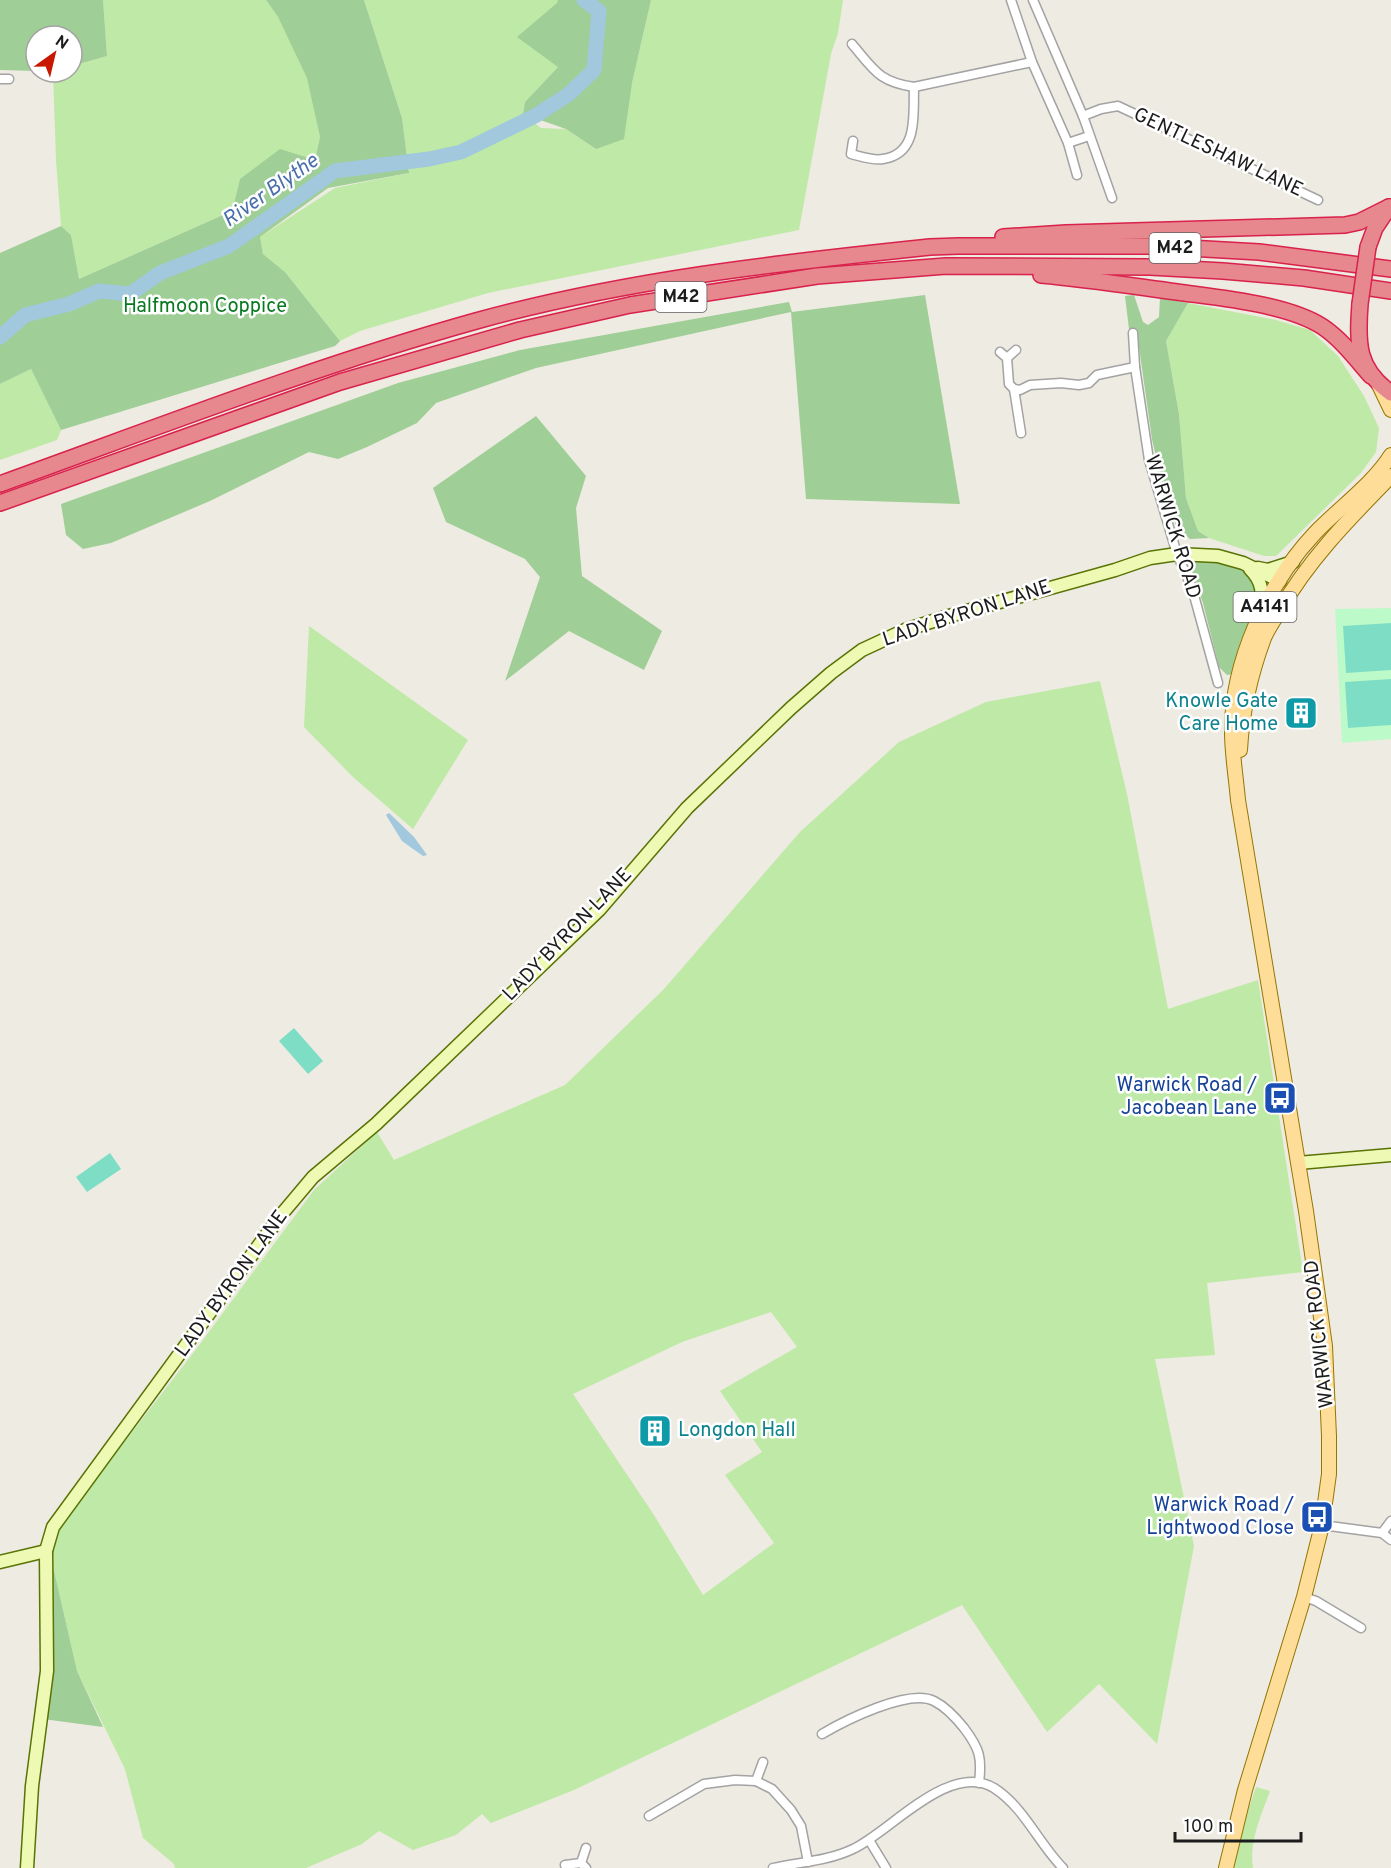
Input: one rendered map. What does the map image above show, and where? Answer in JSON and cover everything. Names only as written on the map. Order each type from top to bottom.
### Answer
[{"type":"highway","points":[[958,246],[1005,237],[1066,233],[1345,225],[1359,222],[1390,206]]},
{"type":"highway","points":[[1380,385],[1360,351],[1358,336],[1368,247],[1375,228],[1390,206]]},
{"type":"highway","name":"M42","points":[[0,484],[329,367],[477,321],[556,301],[721,271],[909,249],[958,246],[1152,246],[1258,252],[1391,269]]},
{"type":"highway","name":"M42","points":[[0,503],[340,382],[520,330],[630,305],[854,272],[946,266],[1150,267],[1223,271],[1304,278],[1391,291]]},
{"type":"highway","points":[[854,272],[1004,272],[1090,280],[1265,307],[1287,312],[1322,327],[1341,342],[1380,385]]},
{"type":"main road","points":[[1380,385],[1391,410]]},
{"type":"main road","name":"A4141","points":[[1238,800],[1232,732],[1234,702],[1245,654],[1258,620],[1280,581],[1315,534],[1379,472],[1391,455]]},
{"type":"main road","name":"A4141","points":[[1238,800],[1241,730],[1252,676],[1265,637],[1292,588],[1309,566],[1391,476]]},
{"type":"main road","points":[[1280,581],[1292,577],[1304,560],[1334,528],[1353,516]]},
{"type":"main road","name":"WARWICK ROAD","points":[[1224,1866],[1304,1597],[1322,1525],[1329,1474],[1325,1346],[1298,1162],[1238,800]]},
{"type":"street","points":[[1011,0],[1032,62],[1068,143],[1077,175]]},
{"type":"street","points":[[1033,0],[1083,116],[1112,198]]},
{"type":"street","points":[[852,44],[885,80],[914,87],[1032,62]]},
{"type":"street","points":[[853,141],[850,154],[881,160],[896,156],[908,146],[912,133],[914,87]]},
{"type":"street","name":"GENTLESHAW LANE","points":[[1083,116],[1118,106],[1318,200]]},
{"type":"street","points":[[1068,143],[1089,136]]},
{"type":"street","name":"WARWICK ROAD","points":[[1133,333],[1135,367],[1149,460],[1177,554],[1192,588],[1218,683]]},
{"type":"street","points":[[1016,350],[1004,355],[1009,384],[1014,389],[1020,390],[1030,385],[1060,383],[1079,386],[1089,383],[1097,375],[1135,367]]},
{"type":"street","points":[[1014,389],[1021,433]]},
{"type":"street","name":"LADY BYRON LANE","points":[[46,1551],[53,1527],[281,1215],[313,1177],[376,1124],[599,910],[687,808],[791,708],[831,673],[862,650],[905,630],[1150,558],[1177,554],[1218,556],[1248,566],[1280,581]]},
{"type":"street","points":[[1248,566],[1268,570],[1293,562]]},
{"type":"street","points":[[1248,566],[1261,583],[1263,594],[1258,620]]},
{"type":"street","points":[[1298,1162],[1391,1155]]},
{"type":"street","points":[[1382,1533],[1391,1521]]},
{"type":"street","points":[[1322,1525],[1382,1533],[1391,1540]]},
{"type":"street","points":[[0,1562],[46,1551],[47,1671],[32,1786],[27,1868]]},
{"type":"street","points":[[1304,1597],[1316,1601],[1360,1628]]},
{"type":"street","points":[[822,1734],[855,1715],[880,1706],[915,1698],[934,1700],[956,1718],[975,1742],[982,1764],[979,1783]]},
{"type":"street","points":[[756,1781],[763,1762]]},
{"type":"street","points":[[649,1816],[704,1784],[735,1780],[756,1781],[772,1789],[792,1810],[801,1826],[808,1862]]},
{"type":"street","points":[[773,1868],[808,1862],[852,1850],[917,1804],[937,1793],[960,1784],[979,1783],[993,1788],[1003,1796],[1033,1829],[1063,1868]]},
{"type":"street","points":[[869,1840],[886,1868]]},
{"type":"street","points":[[565,1865],[584,1866],[586,1848]]},
{"type":"green space","points":[[0,0],[103,0],[107,56],[84,63],[84,24],[24,24],[24,71],[0,70]]},
{"type":"green space","points":[[103,0],[266,0],[278,17],[308,78],[320,137],[315,160],[240,179],[232,211],[79,279],[71,235],[61,226],[53,84],[84,84],[84,63],[107,56]]},
{"type":"green space","name":"Halfmoon Coppice","points":[[266,0],[364,0],[402,118],[409,173],[328,188],[260,237],[263,254],[285,272],[340,341],[335,346],[61,430],[31,369],[0,384],[0,253],[61,226],[71,235],[79,279],[232,211],[240,179],[280,149],[315,160],[320,137],[307,78],[278,17]]},
{"type":"green space","points":[[364,0],[558,0],[558,67],[525,102],[523,114],[541,128],[566,129],[596,149],[632,83],[651,0],[843,0],[799,230],[488,293],[360,331],[340,341],[285,272],[263,254],[260,237],[335,188],[409,173],[402,118]]},
{"type":"green space","points":[[558,0],[651,0],[632,83],[624,139],[596,149],[566,129],[523,114],[525,102],[558,67],[517,37]]},
{"type":"green space","points":[[925,295],[960,504],[806,499],[791,312],[536,368],[436,403],[417,423],[338,459],[309,452],[210,501],[111,543],[83,549],[66,535],[61,504],[398,383],[520,350],[789,302],[792,312]]},
{"type":"green space","points":[[1134,295],[1143,322],[1148,325],[1159,317],[1160,298],[1188,303],[1166,341],[1179,414],[1186,498],[1198,531],[1209,538],[1190,539],[1176,526],[1162,484],[1152,439],[1137,333],[1129,329],[1125,296]]},
{"type":"green space","points":[[1188,303],[1276,320],[1310,330],[1338,356],[1364,396],[1379,428],[1376,452],[1361,473],[1276,556],[1264,556],[1209,538],[1198,531],[1186,498],[1179,414],[1166,341]]},
{"type":"green space","points":[[31,369],[61,430],[57,440],[0,460],[0,384]]},
{"type":"green space","points":[[536,416],[586,476],[576,508],[582,576],[662,631],[644,670],[569,631],[505,681],[540,577],[525,559],[446,522],[433,488]]},
{"type":"green space","points":[[1187,558],[1231,562],[1251,575],[1256,587],[1253,612],[1232,674],[1227,675],[1219,667],[1203,603]]},
{"type":"green space","points":[[1391,608],[1391,739],[1342,743],[1335,609]]},
{"type":"green space","points":[[1391,623],[1391,670],[1346,673],[1343,626]]},
{"type":"green space","points":[[309,626],[468,740],[413,829],[353,777],[304,727]]},
{"type":"green space","points":[[1391,679],[1391,725],[1348,728],[1345,682]]},
{"type":"green space","points":[[1100,681],[1127,794],[1168,1009],[1258,980],[1303,1272],[1207,1283],[1215,1355],[1155,1359],[1194,1546],[1157,1744],[1099,1684],[1047,1732],[962,1605],[574,1790],[491,1823],[482,1814],[456,1835],[413,1850],[379,1831],[362,1844],[306,1868],[175,1868],[174,1864],[143,1838],[125,1769],[77,1671],[52,1562],[57,1529],[197,1348],[314,1190],[377,1132],[394,1160],[565,1085],[664,989],[800,832],[899,742],[986,702]],"holes":[[[771,1312],[797,1347],[720,1391],[762,1452],[725,1475],[774,1543],[703,1595],[654,1515],[573,1394],[682,1342]]]},
{"type":"green space","points":[[294,1028],[323,1061],[308,1074],[279,1041]]},
{"type":"green space","points":[[110,1153],[121,1169],[87,1192],[76,1177]]},
{"type":"green space","points":[[52,1562],[77,1671],[103,1727],[43,1719],[49,1685]]},
{"type":"green space","points":[[1256,1787],[1270,1791],[1254,1838],[1253,1868],[1231,1868],[1231,1861]]},
{"type":"water","points":[[389,813],[414,837],[427,855],[423,856],[402,841],[386,815]]},
{"type":"waterway","name":"River Blythe","points":[[0,337],[25,315],[69,304],[99,291],[130,294],[160,273],[229,246],[335,171],[429,159],[461,152],[535,116],[569,94],[594,70],[599,11],[584,0]]},
{"type":"place","name":"Knowle Gate Care Home","points":[[1301,713]]},
{"type":"place","name":"Warwick Road / Jacobean Lane","points":[[1280,1098]]},
{"type":"place","name":"Longdon Hall","points":[[655,1431]]},
{"type":"place","name":"Warwick Road / Lightwood Close","points":[[1317,1517]]}]
